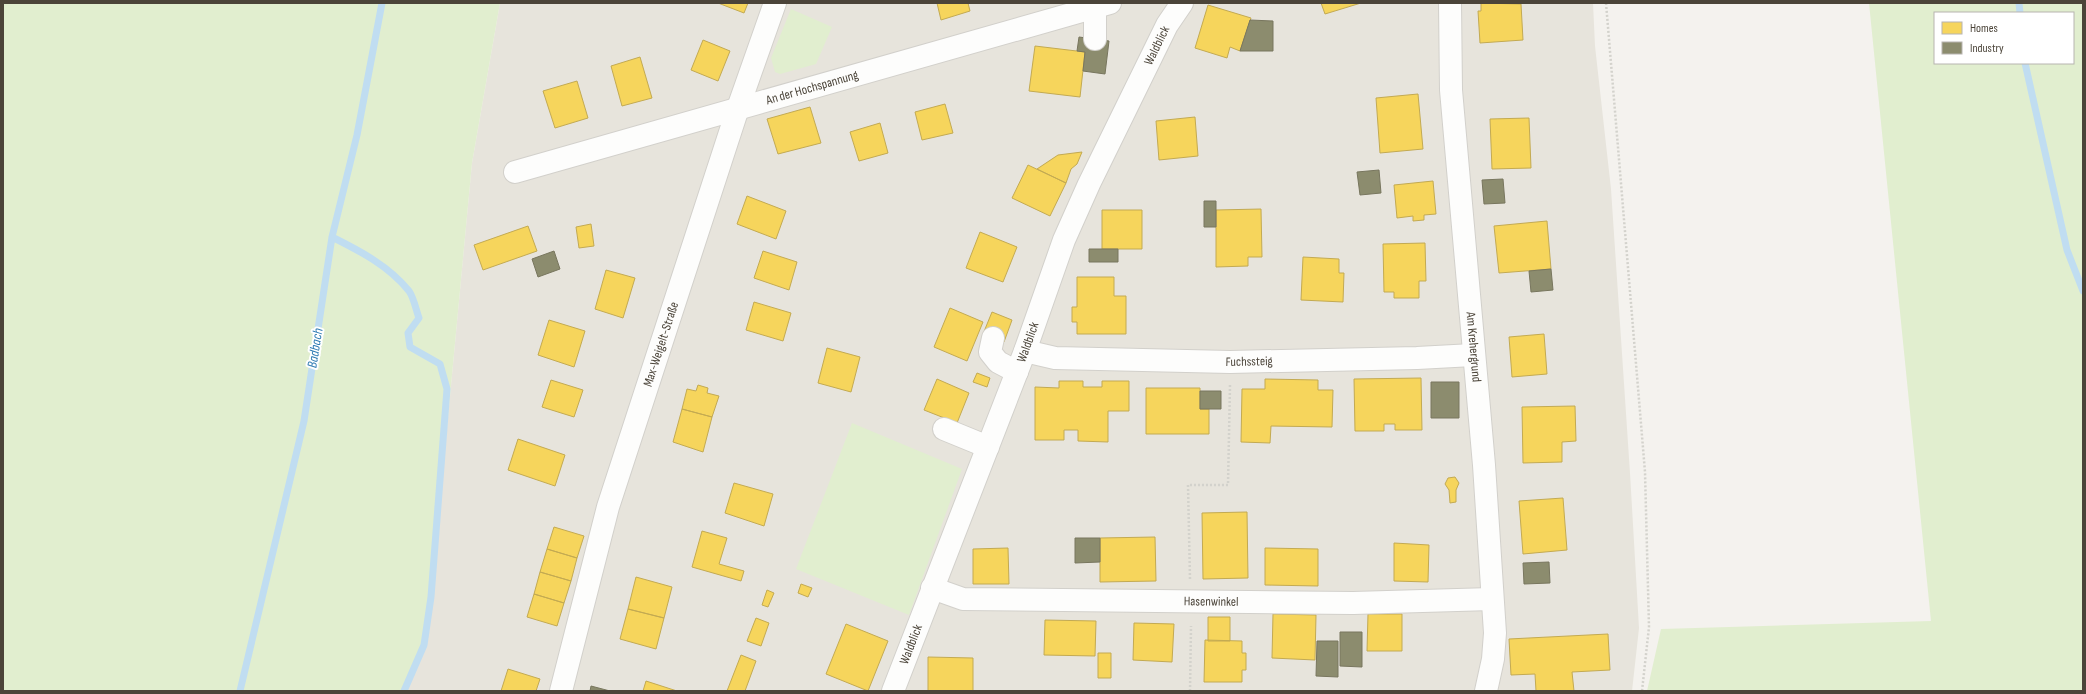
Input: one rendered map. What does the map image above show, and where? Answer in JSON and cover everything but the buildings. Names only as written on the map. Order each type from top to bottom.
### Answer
[{"type":"street","name":"Max-Weigelt-Straße","points":[[561,691],[608,507],[738,108],[775,3]]},
{"type":"street","name":"Waldblick","points":[[893,691],[1017,372],[1064,240],[1089,184],[1167,25],[1182,3]]},
{"type":"street","name":"Am Krehergrund","points":[[1450,3],[1451,90],[1471,307],[1473,355],[1484,465],[1495,633],[1493,659],[1486,691]]},
{"type":"street","name":"An der Hochspannung","points":[[515,172],[1102,5]]},
{"type":"street","points":[[1095,39],[1102,5]]},
{"type":"street","points":[[993,338],[990,352],[993,358],[1017,372]]},
{"type":"street","name":"Fuchssteig","points":[[1025,350],[1055,358],[1230,362],[1417,358],[1473,355]]},
{"type":"street","points":[[944,429],[988,447]]},
{"type":"street","name":"Hasenwinkel","points":[[932,588],[963,599],[1191,600],[1353,603],[1492,599]]},
{"type":"path","points":[[1606,3],[1645,472],[1649,627],[1642,691]]},
{"type":"path","points":[[1190,691],[1191,600],[1188,485],[1228,485],[1230,362]]},
{"type":"shaded area","points":[[500,3],[1593,3],[1595,46],[1611,189],[1639,628],[1632,691],[403,691],[427,640],[472,163]]},
{"type":"green space","points":[[3,3],[500,3],[472,163],[427,640],[403,691],[3,691]]},
{"type":"green space","points":[[1869,3],[2083,3],[2083,691],[1647,691],[1661,629],[1931,621]]},
{"type":"green space","points":[[791,9],[832,27],[816,64],[780,74],[775,72],[771,58]]},
{"type":"green space","points":[[852,423],[962,469],[909,615],[796,569]]},
{"type":"waterway","name":"Badbach","points":[[240,691],[304,421],[332,237],[357,135],[382,3]]},
{"type":"waterway","points":[[2019,3],[2020,12]]},
{"type":"waterway","points":[[2025,64],[2067,250],[2083,291]]},
{"type":"waterway","points":[[332,237],[374,260],[392,274],[409,291],[414,301],[419,318],[408,333],[410,347],[440,364],[447,389],[431,597],[424,645],[404,691]]}]
